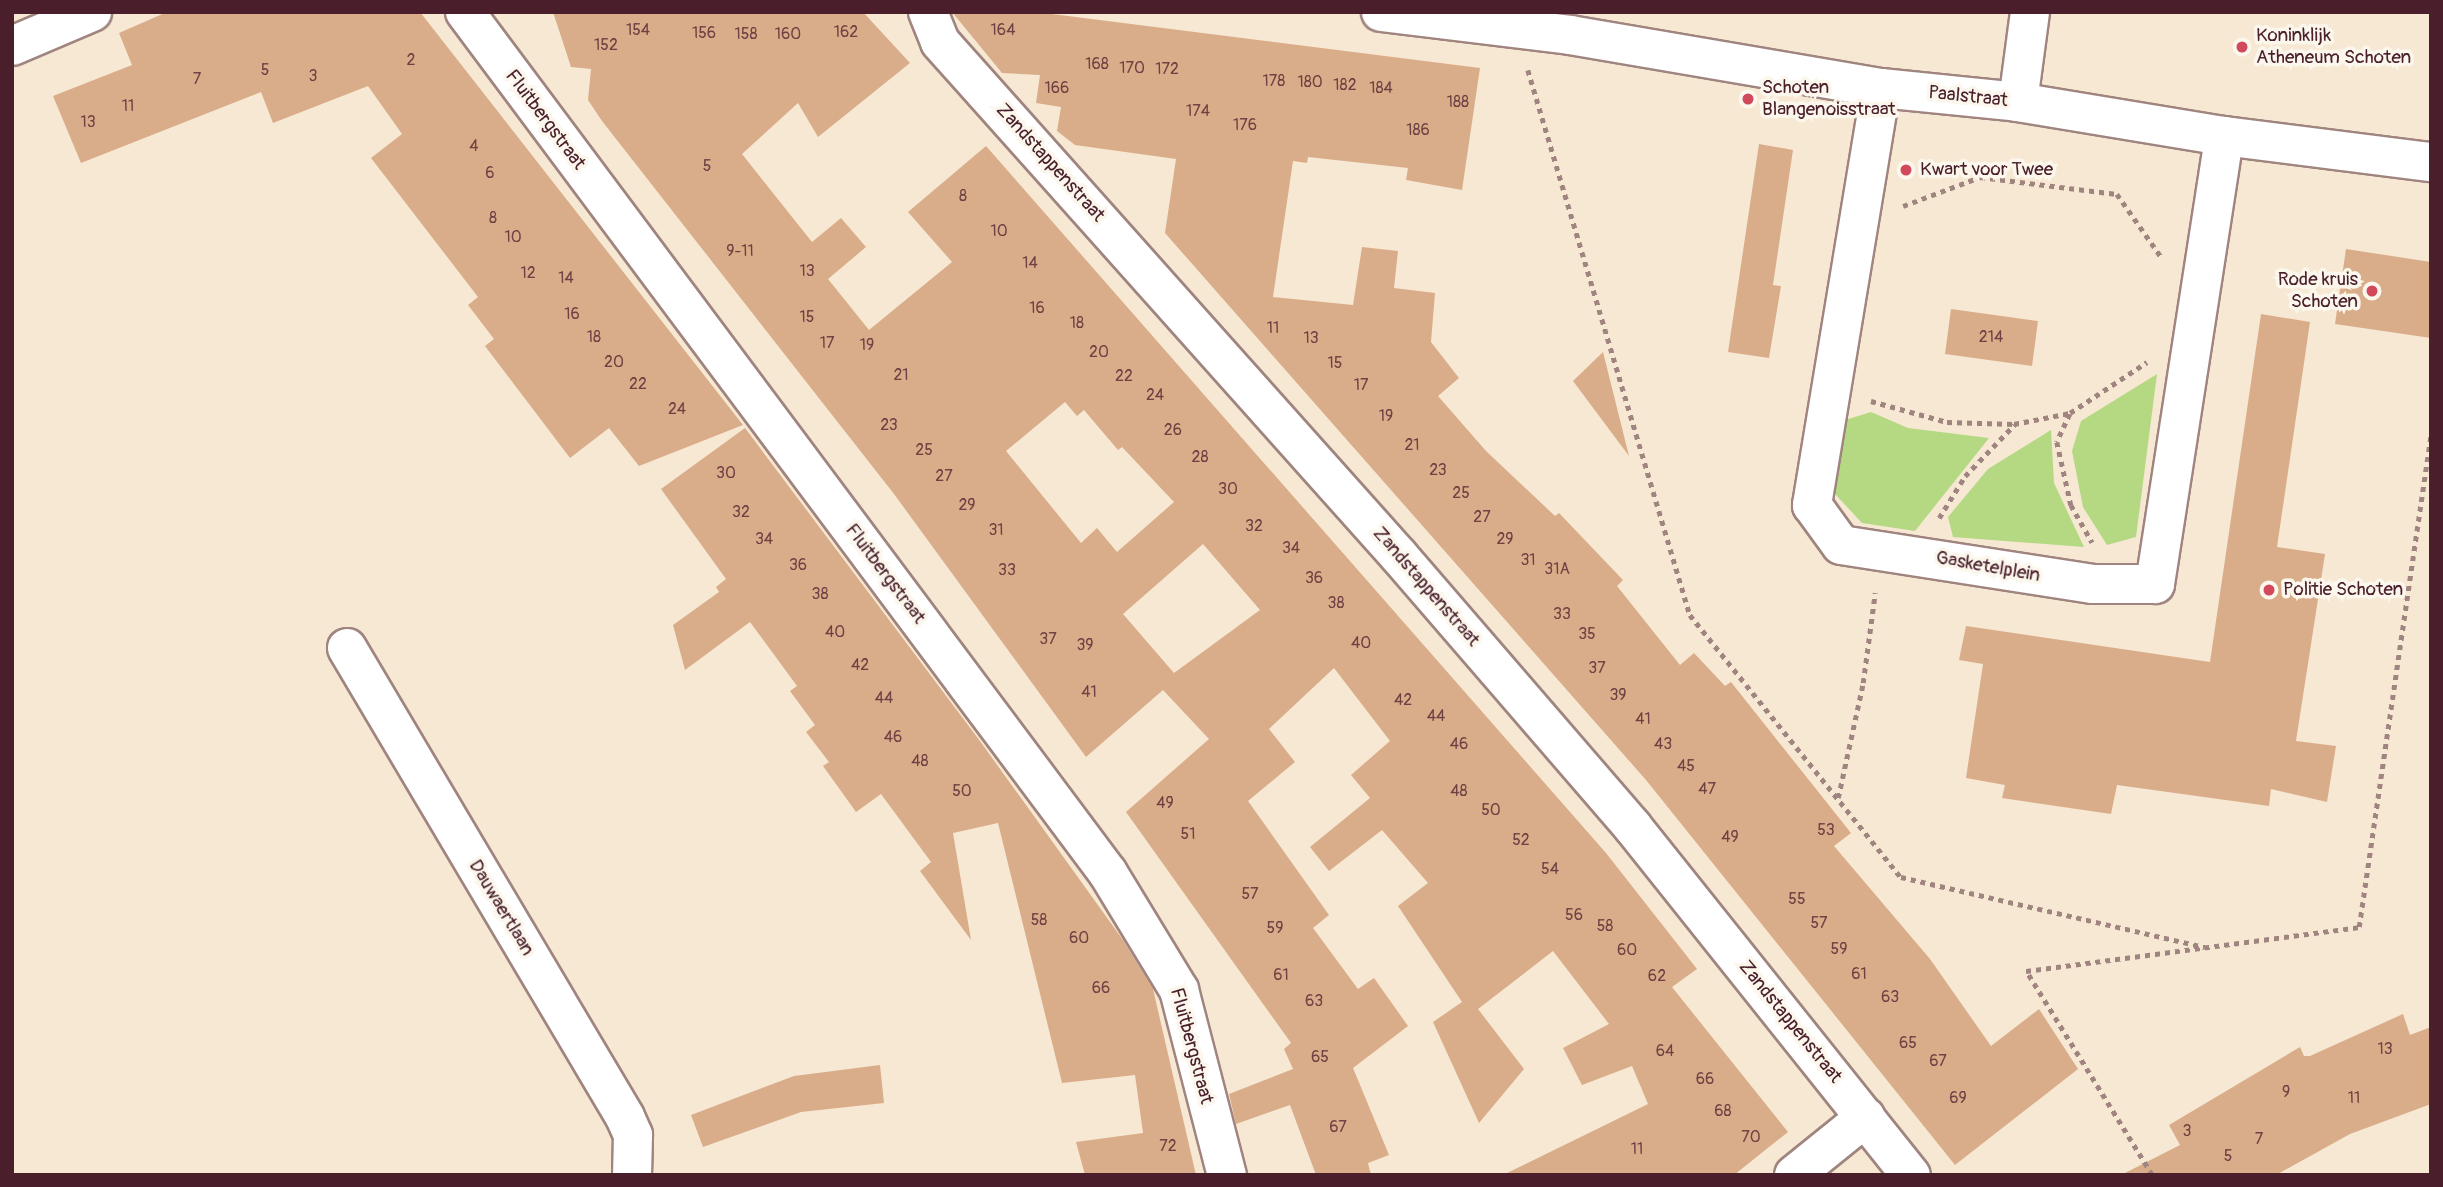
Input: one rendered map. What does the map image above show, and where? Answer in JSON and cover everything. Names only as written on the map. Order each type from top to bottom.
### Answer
[{"type":"street","points":[[12,46],[92,12]]},
{"type":"street","name":"Fluitbergstraat","points":[[465,12],[1108,873],[1180,990],[1227,1175]]},
{"type":"street","name":"Zandstappenstraat","points":[[928,12],[940,42],[1390,545],[1632,826],[1911,1175]]},
{"type":"street","name":"Paalstraat","points":[[1381,12],[1516,29],[1569,24],[1881,88],[2018,102],[2224,136],[2431,162]]},
{"type":"street","points":[[2018,102],[2031,12]]},
{"type":"street","name":"Gasketelplein","points":[[1881,88],[1812,505],[1841,545],[2092,584],[2155,583],[2224,136]]},
{"type":"street","name":"Dauwaertlaan","points":[[347,648],[625,1117],[633,1135],[632,1175]]},
{"type":"street","points":[[1794,1175],[1866,1118]]},
{"type":"path","points":[[1516,29],[1690,615],[1901,877],[2205,947]]},
{"type":"path","points":[[1857,224],[1980,177],[2117,194],[2165,261]]},
{"type":"path","points":[[1835,378],[1854,396],[1947,422],[2014,424],[2070,413],[2156,356]]},
{"type":"path","points":[[2070,413],[2057,442],[2071,505],[2098,552],[2092,584]]},
{"type":"path","points":[[1838,799],[1863,683],[1899,552],[2014,424]]},
{"type":"path","points":[[2152,1175],[2026,971],[2359,927],[2431,435]]},
{"type":"green space","points":[[2157,374],[2136,537],[2107,545],[2083,507],[2072,451],[2081,421]]},
{"type":"green space","points":[[1871,412],[1908,428],[1989,438],[1915,531],[1862,523],[1835,494],[1842,421]]},
{"type":"green space","points":[[2051,430],[2054,483],[2084,547],[1953,537],[1948,517],[1988,469]]},
{"type":"building","points":[[167,12],[420,12],[743,425],[639,466],[609,428],[570,458],[485,346],[494,339],[468,305],[478,297],[371,158],[402,134],[368,86],[273,123],[261,92],[81,163],[53,96],[132,65],[119,33]]},
{"type":"building","points":[[553,12],[863,12],[910,63],[818,137],[798,103],[742,154],[812,242],[841,218],[866,247],[828,279],[869,330],[952,262],[908,212],[986,146],[1606,853],[1697,969],[1672,987],[1788,1132],[1734,1175],[1503,1175],[1648,1104],[1632,1066],[1582,1085],[1563,1048],[1609,1024],[1553,951],[1478,1009],[1524,1069],[1479,1123],[1433,1022],[1462,1002],[1398,906],[1428,883],[1382,830],[1329,871],[1310,847],[1370,798],[1351,775],[1390,741],[1334,668],[1269,729],[1295,762],[1248,801],[1329,915],[1313,928],[1358,989],[1374,978],[1408,1026],[1353,1068],[1389,1155],[1368,1163],[1371,1175],[1316,1175],[1290,1105],[1236,1124],[1229,1094],[1293,1069],[1284,1049],[1291,1043],[1126,812],[1209,739],[1163,690],[1086,757],[894,494],[602,121],[588,100],[591,69],[571,67]],"holes":[[[1065,402],[1077,416],[1084,410],[1118,450],[1122,447],[1174,502],[1117,552],[1097,528],[1081,543],[1006,451]],[[1203,544],[1260,610],[1174,673],[1123,614]]]},
{"type":"building","points":[[952,12],[1036,12],[1480,68],[1462,190],[1406,180],[1408,168],[1308,157],[1307,163],[1293,161],[1273,297],[1353,305],[1362,247],[1398,251],[1394,288],[1435,293],[1431,342],[1459,378],[1438,396],[1486,451],[1555,516],[1559,513],[1623,580],[1617,586],[1680,665],[1694,653],[1725,686],[1731,682],[1851,833],[1834,846],[1930,959],[1991,1046],[2039,1009],[2078,1069],[1955,1165],[1646,780],[1165,233],[1176,159],[1075,145],[1057,131],[1061,107],[1036,103],[1040,75],[1002,73]]},
{"type":"building","points":[[1759,144],[1793,150],[1773,285],[1781,286],[1769,358],[1728,352]]},
{"type":"building","name":"Rode kruis Schoten","points":[[2346,249],[2431,262],[2431,338],[2335,324]]},
{"type":"building","points":[[1951,309],[2038,321],[2032,366],[1945,354]]},
{"type":"building","name":"Politie Schoten","points":[[2261,314],[2310,322],[2277,547],[2325,554],[2296,741],[2336,746],[2327,802],[2271,789],[2269,806],[2117,785],[2111,814],[2002,798],[2005,785],[1966,778],[1983,664],[1959,660],[1966,626],[2210,662]]},
{"type":"building","points":[[1603,352],[1629,456],[1573,381]]},
{"type":"building","points":[[745,428],[980,741],[1123,940],[1153,989],[1196,1175],[1085,1175],[1076,1142],[1143,1133],[1135,1075],[1062,1083],[998,823],[953,833],[971,940],[920,871],[931,862],[881,794],[856,812],[823,766],[829,762],[806,732],[815,725],[790,691],[797,686],[750,622],[685,670],[673,625],[719,592],[716,587],[726,579],[661,489]]},
{"type":"building","points":[[2403,1014],[2410,1035],[2431,1027],[2431,1104],[2350,1134],[2276,1175],[2121,1175],[2180,1145],[2169,1125],[2300,1047],[2304,1056],[2310,1056]]},
{"type":"building","points":[[880,1065],[884,1103],[801,1112],[703,1147],[691,1115],[794,1076]]},
{"type":"place","name":"Koninklijk Atheneum Schoten","points":[[2242,47]]},
{"type":"place","name":"Schoten Blangenoisstraat","points":[[1748,99]]},
{"type":"place","name":"Kwart voor Twee","points":[[1906,170]]},
{"type":"place","name":"Rode kruis Schoten","points":[[2372,291]]},
{"type":"place","name":"Politie Schoten","points":[[2269,590]]}]
